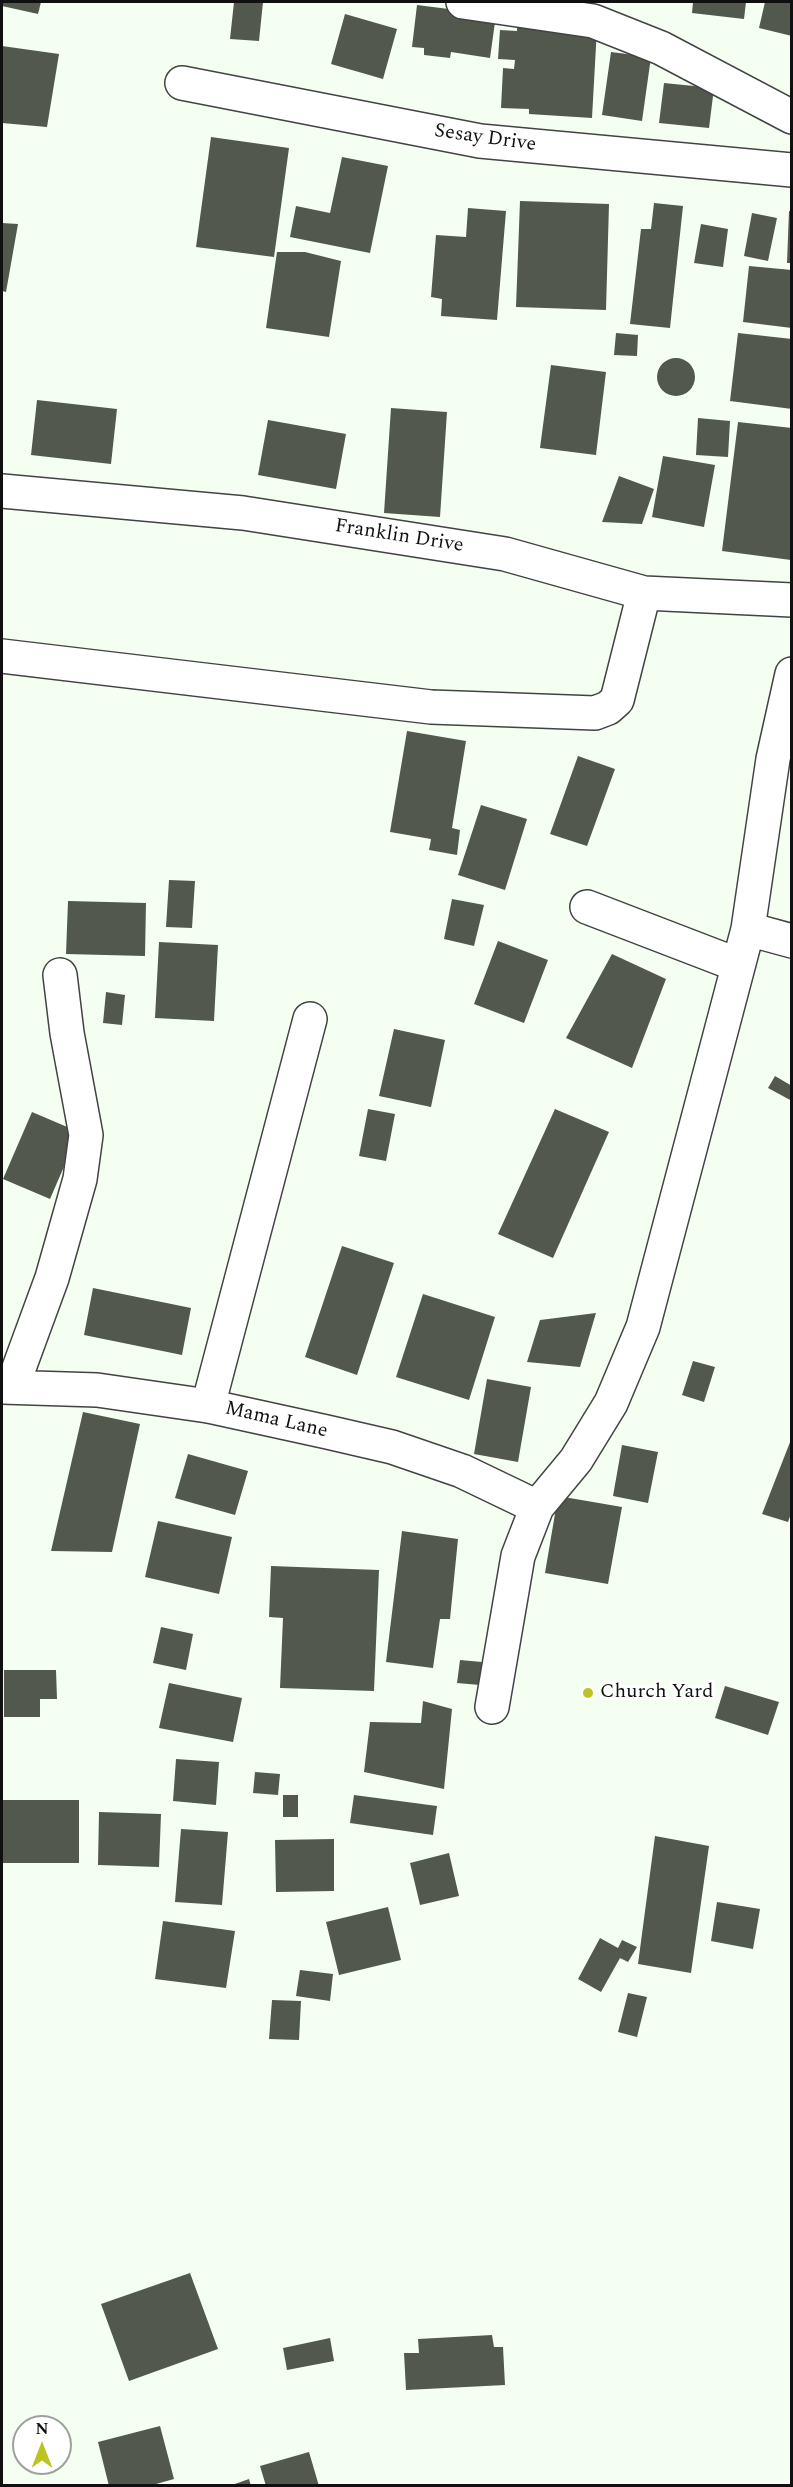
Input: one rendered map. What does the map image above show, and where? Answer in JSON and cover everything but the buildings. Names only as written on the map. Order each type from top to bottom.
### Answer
[{"type":"street","points":[[463,2],[593,21],[661,48],[792,117]]},
{"type":"street","name":"Sesay Drive","points":[[182,83],[480,141],[792,170]]},
{"type":"street","name":"Franklin Drive","points":[[2,491],[243,513],[505,554],[644,593],[792,600]]},
{"type":"street","points":[[2,656],[431,707],[595,713],[608,708],[617,700],[644,593]]},
{"type":"street","points":[[492,1707],[518,1556],[537,1507],[576,1460],[611,1403],[643,1327],[747,929],[773,759],[792,674]]},
{"type":"street","points":[[587,907],[738,965]]},
{"type":"street","points":[[747,929],[792,941]]},
{"type":"street","points":[[7,1387],[52,1278],[80,1179],[86,1135],[67,1033],[60,975]]},
{"type":"street","points":[[208,1406],[310,1019]]},
{"type":"street","name":"Mama Lane","points":[[7,1387],[97,1390],[208,1406],[392,1447],[462,1471],[537,1507]]},
{"type":"place","name":"Church Yard","points":[[588,1693]]}]
